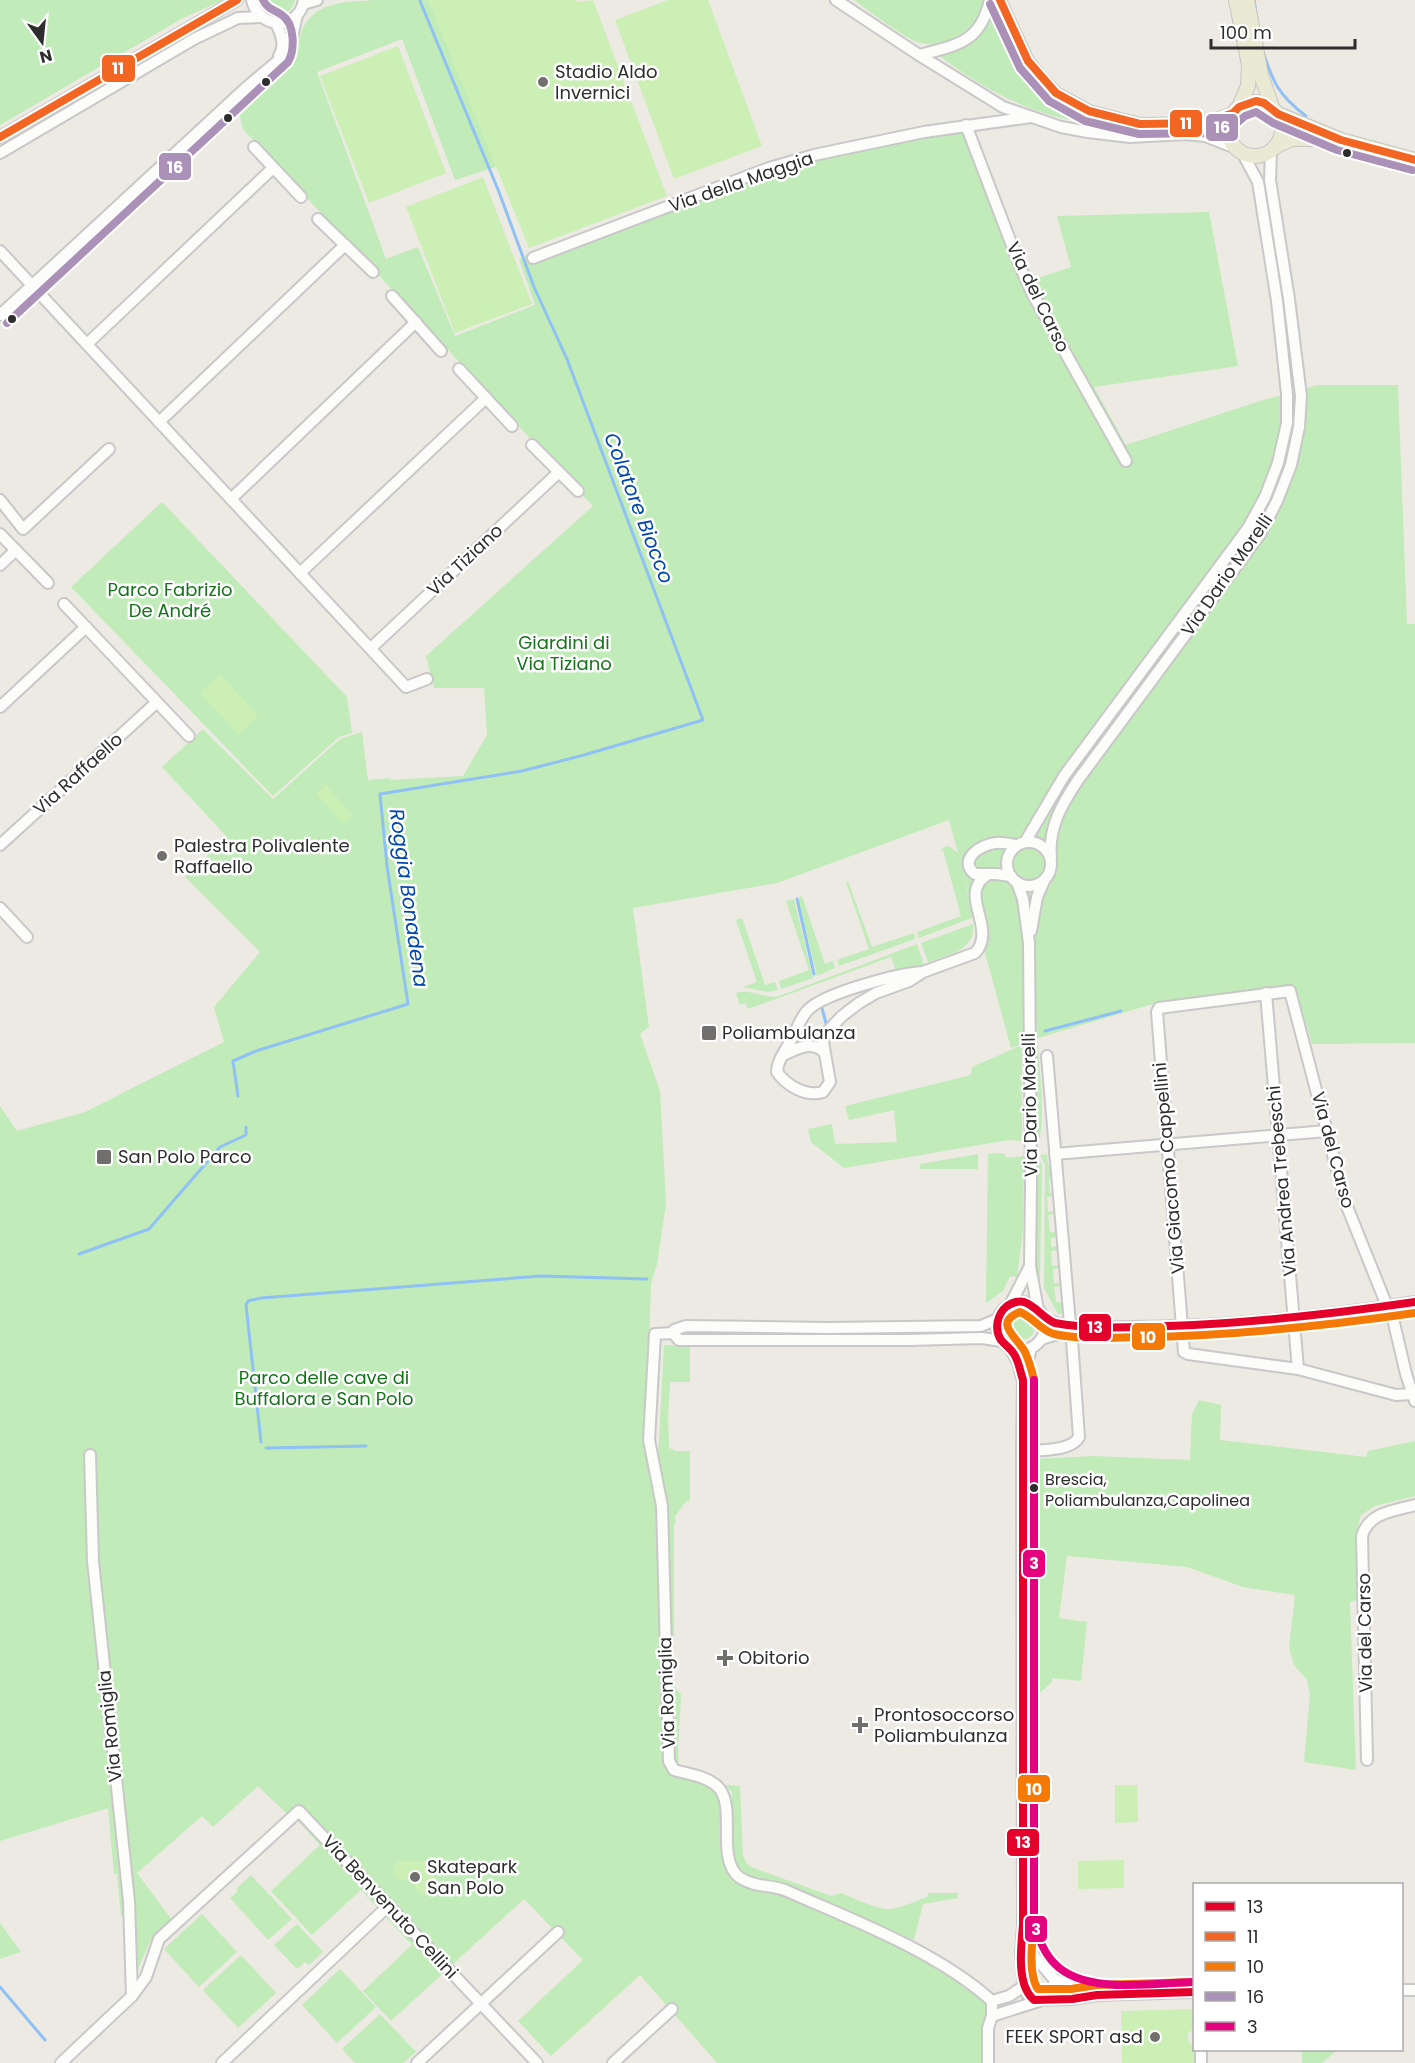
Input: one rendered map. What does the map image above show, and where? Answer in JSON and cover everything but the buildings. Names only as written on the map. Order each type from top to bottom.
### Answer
[{"type":"main road","points":[[1236,0],[1249,65],[1248,86],[1229,122],[1230,140],[1239,151],[1257,156],[1292,139],[1341,140]]},
{"type":"main road","points":[[1247,0],[1260,75],[1282,122],[1283,130],[1274,149]]},
{"type":"main road","points":[[1236,110],[1256,101],[1264,103],[1341,140],[1415,160]]},
{"type":"street","points":[[0,137],[237,0]]},
{"type":"street","points":[[252,0],[261,17]]},
{"type":"street","points":[[0,315],[285,54],[290,46],[297,15],[304,2],[317,0]]},
{"type":"street","points":[[836,0],[1003,107],[1061,127],[1130,137],[1186,134],[1205,136],[1239,151]]},
{"type":"street","points":[[919,55],[958,44],[973,35],[984,21],[990,0]]},
{"type":"street","points":[[1000,0],[1028,61],[1041,78],[1056,93],[1089,111],[1140,124],[1205,123],[1236,110]]},
{"type":"street","points":[[0,153],[194,39],[238,18],[261,17],[276,23],[284,22],[297,15]]},
{"type":"street","points":[[268,68],[282,51],[283,39],[276,23]]},
{"type":"street","points":[[990,100],[994,108],[994,115],[990,122]]},
{"type":"street","name":"Via della Maggia","points":[[533,258],[769,168],[825,153],[924,132],[1031,117]]},
{"type":"street","name":"Via del Carso","points":[[966,125],[1019,264],[1037,303],[1126,461]]},
{"type":"street","points":[[254,147],[301,197]]},
{"type":"street","name":"Via Dario Morelli","points":[[1029,944],[1037,897],[1051,870],[1050,838],[1062,804],[1260,534],[1277,501],[1291,465],[1299,427],[1301,396],[1298,362],[1270,180],[1274,149]]},
{"type":"street","name":"Via Dario Morelli","points":[[1041,1314],[1030,1266],[1029,944],[1023,899],[1007,863],[1011,850],[1021,844],[1064,776],[1248,528],[1265,498],[1278,463],[1287,423],[1287,394],[1277,301],[1258,182],[1239,151]]},
{"type":"street","points":[[87,344],[273,168]]},
{"type":"street","points":[[318,219],[374,272]]},
{"type":"street","points":[[159,422],[345,245]]},
{"type":"street","points":[[0,251],[406,687],[427,679]]},
{"type":"street","points":[[392,296],[441,351]]},
{"type":"street","points":[[231,499],[416,322]]},
{"type":"street","points":[[459,369],[512,426]]},
{"type":"street","points":[[300,573],[486,398]]},
{"type":"street","points":[[531,445],[578,491]]},
{"type":"street","points":[[0,500],[23,529],[109,449]]},
{"type":"street","name":"Via Tiziano","points":[[371,648],[559,472]]},
{"type":"street","points":[[0,534],[48,583]]},
{"type":"street","points":[[0,564],[16,550]]},
{"type":"street","points":[[64,604],[189,736]]},
{"type":"street","points":[[0,707],[86,627]]},
{"type":"street","name":"Via Raffaello","points":[[0,845],[156,703]]},
{"type":"street","points":[[923,972],[884,978],[816,1004],[805,1014],[777,1066],[779,1075],[807,1094],[823,1092],[830,1082],[823,1042],[826,1033],[851,1009],[876,993],[909,981],[923,972],[971,956],[978,950],[984,934],[971,889],[969,867],[971,855],[981,847],[997,842],[1038,843],[1048,851],[1051,857]]},
{"type":"street","points":[[969,867],[975,874],[996,874],[1014,879],[1022,885],[1033,886],[1044,881]]},
{"type":"street","points":[[975,898],[978,882],[987,875]]},
{"type":"street","points":[[0,908],[27,937]]},
{"type":"street","name":"Via del Carso","points":[[1266,993],[1290,991],[1346,1203],[1389,1306],[1414,1398]]},
{"type":"street","name":"Via Giacomo Cappellini","points":[[1266,993],[1158,1009],[1182,1327],[1186,1354],[1298,1369]]},
{"type":"street","name":"Via Andrea Trebeschi","points":[[1266,993],[1298,1369]]},
{"type":"street","points":[[783,1055],[811,1045],[819,1047],[824,1052]]},
{"type":"street","points":[[1047,1056],[1070,1324]]},
{"type":"street","points":[[1055,1154],[1328,1131]]},
{"type":"street","name":"Via Dario Morelli","points":[[1010,1305],[1030,1266]]},
{"type":"street","points":[[1023,1380],[1018,1362],[997,1330],[998,1319],[1002,1311],[1010,1305],[1022,1302],[1034,1306],[1041,1314],[1055,1323],[1082,1327],[1182,1327],[1294,1318],[1415,1302]]},
{"type":"street","points":[[1041,1314],[1044,1329],[1041,1339]]},
{"type":"street","points":[[998,1319],[981,1326],[726,1328],[686,1326],[674,1330],[673,1334],[679,1340],[982,1338],[1021,1350],[1031,1348],[1041,1339],[1082,1327]]},
{"type":"street","points":[[909,1340],[912,1331],[919,1327]]},
{"type":"street","points":[[695,1340],[699,1334],[716,1333],[726,1328]]},
{"type":"street","points":[[809,1340],[809,1335],[817,1328]]},
{"type":"street","name":"Via Romiglia","points":[[673,1334],[655,1334],[649,1440],[662,1506],[669,1761],[674,1770],[705,1778],[718,1786],[724,1797],[728,1851],[737,1876],[754,1886],[781,1889],[908,1945],[979,1989],[992,2001]]},
{"type":"street","points":[[1022,1451],[1069,1446],[1079,1437],[1072,1340]]},
{"type":"street","points":[[1031,1348],[1023,1380],[1022,1451],[1023,1925],[1021,1954],[1024,1984],[1030,1998],[1042,2000],[1097,1995],[1193,1992]]},
{"type":"street","points":[[1298,1369],[1414,1398]]},
{"type":"street","name":"Via Romiglia","points":[[90,1455],[93,1561],[129,1901],[132,1996]]},
{"type":"street","name":"Via del Carso","points":[[1367,1760],[1362,1536],[1365,1527],[1378,1516],[1415,1505]]},
{"type":"street","name":"Via Benvenuto Cellini","points":[[132,1996],[146,1977],[159,1939],[298,1811],[537,2063]]},
{"type":"street","points":[[222,2063],[388,1906]]},
{"type":"street","points":[[992,2016],[1042,2000],[1053,1993],[1051,1976],[1034,1956],[1023,1925]]},
{"type":"street","points":[[417,2063],[558,1932]]},
{"type":"street","points":[[988,2063],[988,2028],[992,2016],[992,2001],[1009,1996],[1024,1984],[1029,1973],[1038,1969],[1075,1989],[1097,1995]]},
{"type":"street","points":[[61,2063],[132,1996]]},
{"type":"street","points":[[613,2063],[672,2009]]},
{"type":"green space","points":[[0,0],[223,0],[183,18],[0,125]]},
{"type":"green space","points":[[260,0],[295,0],[288,11],[278,15],[267,11]]},
{"type":"green space","name":"Parco delle cave di Buffalora e San Polo","points":[[376,0],[431,0],[498,166],[455,180],[402,39],[317,72],[386,259],[418,247],[455,336],[535,305],[519,259],[533,252],[537,262],[784,167],[846,150],[970,128],[1024,283],[1071,267],[1057,216],[1209,212],[1238,366],[1094,387],[1126,445],[1260,401],[1318,385],[1398,385],[1407,624],[1415,624],[1415,1043],[1312,1044],[1296,988],[1287,986],[1156,1003],[1038,1038],[1042,1111],[1040,1138],[1036,1145],[1035,1040],[1011,1048],[961,865],[974,917],[919,938],[917,932],[961,916],[943,850],[939,852],[949,846],[958,853],[949,820],[777,883],[633,908],[649,1027],[640,1034],[660,1091],[666,1204],[657,1264],[651,1284],[646,1440],[660,1505],[666,1764],[673,1775],[704,1783],[714,1789],[719,1798],[724,1852],[737,1882],[753,1891],[781,1895],[906,1947],[987,2003],[988,2016],[982,2033],[982,2063],[717,2063],[640,1975],[551,2056],[518,2021],[583,1960],[524,1899],[391,2021],[363,1991],[412,1945],[361,1890],[312,1935],[271,1891],[320,1845],[293,1816],[287,1814],[258,1786],[213,1827],[202,1816],[137,1873],[172,1920],[151,1939],[132,1983],[130,1924],[121,1916],[117,1874],[114,1874],[108,1808],[0,1841],[0,1106],[17,1131],[85,1112],[224,1042],[214,1007],[260,952],[185,877],[227,837],[162,767],[203,729],[273,799],[340,739],[362,732],[368,781],[390,778],[391,780],[463,776],[487,735],[484,688],[434,688],[426,656],[593,506],[243,129],[237,104],[287,61],[295,51],[303,28],[309,19],[325,7],[335,4]]},
{"type":"green space","name":"Stadio Aldo Invernici","points":[[428,0],[576,0],[577,2],[593,0],[667,196],[529,248]]},
{"type":"green space","points":[[668,0],[708,0],[762,146],[674,179],[615,20]]},
{"type":"green space","points":[[854,0],[983,0],[975,21],[968,29],[950,41],[928,44],[917,42],[903,35]]},
{"type":"green space","points":[[994,4],[1025,66],[1051,96],[1089,117],[1115,122],[1117,125],[1061,118],[1023,105],[971,78],[937,54],[960,48],[974,39]]},
{"type":"green space","points":[[398,46],[446,173],[369,203],[320,76]]},
{"type":"green space","points":[[483,177],[532,304],[455,333],[406,207]]},
{"type":"green space","name":"Parco Fabrizio De André","points":[[162,502],[347,697],[352,733],[339,737],[273,796],[71,587]]},
{"type":"green space","points":[[220,674],[258,716],[238,734],[200,693]]},
{"type":"green space","points":[[326,785],[353,815],[343,823],[316,793]]},
{"type":"green space","points":[[848,881],[872,947],[914,933],[915,939],[839,966],[837,960],[869,949],[846,882]]},
{"type":"green space","points":[[802,896],[825,964],[833,961],[835,968],[817,976],[799,904],[799,897]]},
{"type":"green space","points":[[794,899],[813,978],[781,989],[779,981],[809,970],[786,901]]},
{"type":"green space","points":[[742,918],[765,985],[775,982],[778,990],[768,992],[743,987],[757,982],[736,920]]},
{"type":"green space","points":[[973,924],[973,933],[965,946],[928,962],[921,943]]},
{"type":"green space","points":[[917,944],[924,965],[896,971],[891,957],[748,1009],[746,1003],[740,1005],[736,993],[779,996]]},
{"type":"green space","points":[[1022,1045],[1022,1141],[1009,1140],[844,1168],[811,1142],[808,1129],[832,1124],[835,1144],[897,1142],[894,1110],[849,1120],[845,1106],[971,1075],[972,1067]]},
{"type":"green space","points":[[1003,1153],[1007,1158],[1024,1156],[1023,1230],[1017,1277],[1010,1276],[1003,1291],[986,1303],[988,1154]]},
{"type":"green space","points":[[978,1154],[978,1169],[920,1169],[920,1164]]},
{"type":"green space","points":[[1047,1154],[1052,1178],[1049,1179],[1050,1193],[1054,1196],[1047,1197],[1048,1212],[1055,1211],[1055,1214],[1048,1215],[1050,1232],[1057,1232],[1057,1237],[1051,1238],[1051,1247],[1058,1246],[1058,1250],[1051,1251],[1052,1266],[1060,1265],[1060,1268],[1053,1269],[1054,1283],[1061,1283],[1061,1286],[1054,1287],[1056,1302],[1063,1302],[1064,1314],[1058,1314],[1044,1288],[1045,1165],[1040,1155]]},
{"type":"green space","points":[[1036,1156],[1042,1165],[1040,1280],[1037,1282],[1035,1240]]},
{"type":"green space","points":[[1021,1312],[1031,1316],[1035,1326],[1031,1336],[1021,1340],[1011,1336],[1007,1326],[1011,1316]]},
{"type":"green space","points":[[664,1345],[690,1346],[690,1382],[670,1382],[668,1415],[669,1448],[676,1451],[690,1451],[690,1498],[674,1518],[676,1519],[674,1525],[674,1684],[681,1694],[679,1765],[675,1760],[671,1695],[666,1501],[658,1458]]},
{"type":"green space","points":[[1199,1400],[1221,1405],[1220,1440],[1366,1457],[1368,1451],[1415,1441],[1415,1496],[1375,1506],[1361,1515],[1356,1534],[1358,1600],[1350,1602],[1356,1770],[1304,1762],[1310,1695],[1307,1680],[1294,1665],[1289,1648],[1295,1595],[1243,1587],[1187,1567],[1067,1556],[1059,1618],[1087,1622],[1081,1681],[1052,1678],[1052,1682],[1036,1696],[1035,1719],[1024,1719],[1037,1482],[1033,1480],[1035,1459],[1093,1456],[1190,1460],[1192,1414]]},
{"type":"green space","points":[[725,1785],[740,1786],[743,1855],[751,1867],[831,1896],[841,1893],[885,1909],[904,1906],[927,1897],[929,1893],[958,1893],[958,1898],[923,1904],[914,1940],[823,1900],[743,1874],[737,1866],[732,1846],[732,1792]]},
{"type":"green space","points":[[1115,1785],[1137,1785],[1138,1822],[1115,1823]]},
{"type":"green space","points":[[1124,1860],[1124,1888],[1078,1889],[1078,1861]]},
{"type":"green space","name":"Skatepark San Polo","points":[[399,1861],[431,1861],[435,1878],[430,1895],[421,1894],[413,1883],[394,1875],[394,1865]]},
{"type":"green space","points":[[251,1875],[292,1919],[268,1940],[230,1898]]},
{"type":"green space","points":[[202,1914],[237,1952],[199,1987],[164,1949]]},
{"type":"green space","points":[[0,1923],[21,1952],[0,1959]]},
{"type":"green space","points":[[297,1924],[323,1952],[309,1965],[305,1962],[297,1969],[274,1945]]},
{"type":"green space","points":[[241,1955],[276,1993],[238,2028],[203,1990]]},
{"type":"green space","points":[[340,1969],[376,2007],[337,2043],[302,2005]]},
{"type":"green space","name":"FEEK SPORT asd","points":[[1193,2009],[1193,2029],[1188,2034],[1188,2040],[1195,2051],[1196,2063],[1122,2063],[1121,2011]]},
{"type":"green space","points":[[380,2014],[416,2052],[403,2063],[355,2063],[342,2049]]},
{"type":"green space","points":[[1302,2051],[1336,2051],[1322,2063],[1302,2063]]},
{"type":"waterway","points":[[1254,0],[1257,19]]},
{"type":"waterway","name":"Colatore Biocco","points":[[238,1096],[233,1061],[256,1051],[408,1004],[387,866],[380,794],[522,771],[703,720],[567,359],[534,287],[499,192],[420,1]]},
{"type":"waterway","points":[[1262,49],[1278,87],[1289,101],[1306,116]]},
{"type":"waterway","points":[[797,899],[814,974]]},
{"type":"waterway","points":[[822,1008],[826,1023]]},
{"type":"waterway","points":[[1045,1031],[1121,1011]]},
{"type":"waterway","name":"Roggia Bonadena","points":[[79,1254],[149,1229],[220,1147],[246,1135],[246,1127]]},
{"type":"waterway","points":[[261,1442],[246,1305],[248,1301],[261,1298],[541,1276],[647,1279]]},
{"type":"waterway","points":[[266,1448],[366,1446]]},
{"type":"waterway","points":[[0,1987],[45,2040]]},
{"type":"transit line","name":"11","points":[[0,137],[237,0]]},
{"type":"transit line","name":"16","points":[[7,323],[288,62],[293,44],[289,24],[282,15],[269,8],[263,0]]},
{"type":"transit line","name":"11","points":[[1000,0],[1028,61],[1056,93],[1089,111],[1140,124],[1205,123],[1233,113],[1239,107],[1256,101],[1264,103],[1278,114],[1341,140],[1415,160]]},
{"type":"transit line","name":"16","points":[[990,4],[1020,68],[1049,101],[1085,121],[1139,134],[1205,133],[1237,123],[1245,116],[1256,112],[1273,123],[1337,150],[1412,170]]},
{"type":"transit line","name":"13","points":[[1193,1992],[1097,1995],[1072,1999],[1034,2000],[1024,1985],[1021,1965],[1023,1925],[1023,1380],[1016,1357],[999,1336],[997,1327],[999,1317],[1007,1306],[1020,1301],[1055,1323],[1083,1327],[1200,1325],[1323,1314],[1415,1302]]},
{"type":"transit line","name":"10","points":[[1193,1982],[1097,1985],[1071,1989],[1038,1989],[1035,1983],[1032,1958],[1034,1925],[1034,1380],[1025,1352],[1009,1331],[1008,1321],[1020,1312],[1054,1334],[1109,1338],[1244,1332],[1415,1313]]},
{"type":"transit line","name":"3","points":[[1034,1380],[1034,1923],[1047,1955],[1068,1974],[1084,1980],[1121,1985],[1193,1982]]},
{"type":"place","name":"Stadio Aldo Invernici","points":[[543,82]]},
{"type":"place","name":"Palestra Polivalente Raffaello","points":[[162,856]]},
{"type":"place","name":"Poliambulanza","points":[[709,1033]]},
{"type":"place","name":"San Polo Parco","points":[[104,1157]]},
{"type":"place","name":"Brescia, Poliambulanza,Capolinea","points":[[1034,1488]]},
{"type":"place","name":"Obitorio","points":[[725,1658]]},
{"type":"place","name":"Prontosoccorso Poliambulanza","points":[[860,1725]]},
{"type":"place","name":"Skatepark San Polo","points":[[415,1877]]},
{"type":"place","name":"FEEK SPORT asd","points":[[1155,2037]]},
{"type":"park label","name":"Giardini di Via Tiziano","points":[[564,653]]}]
